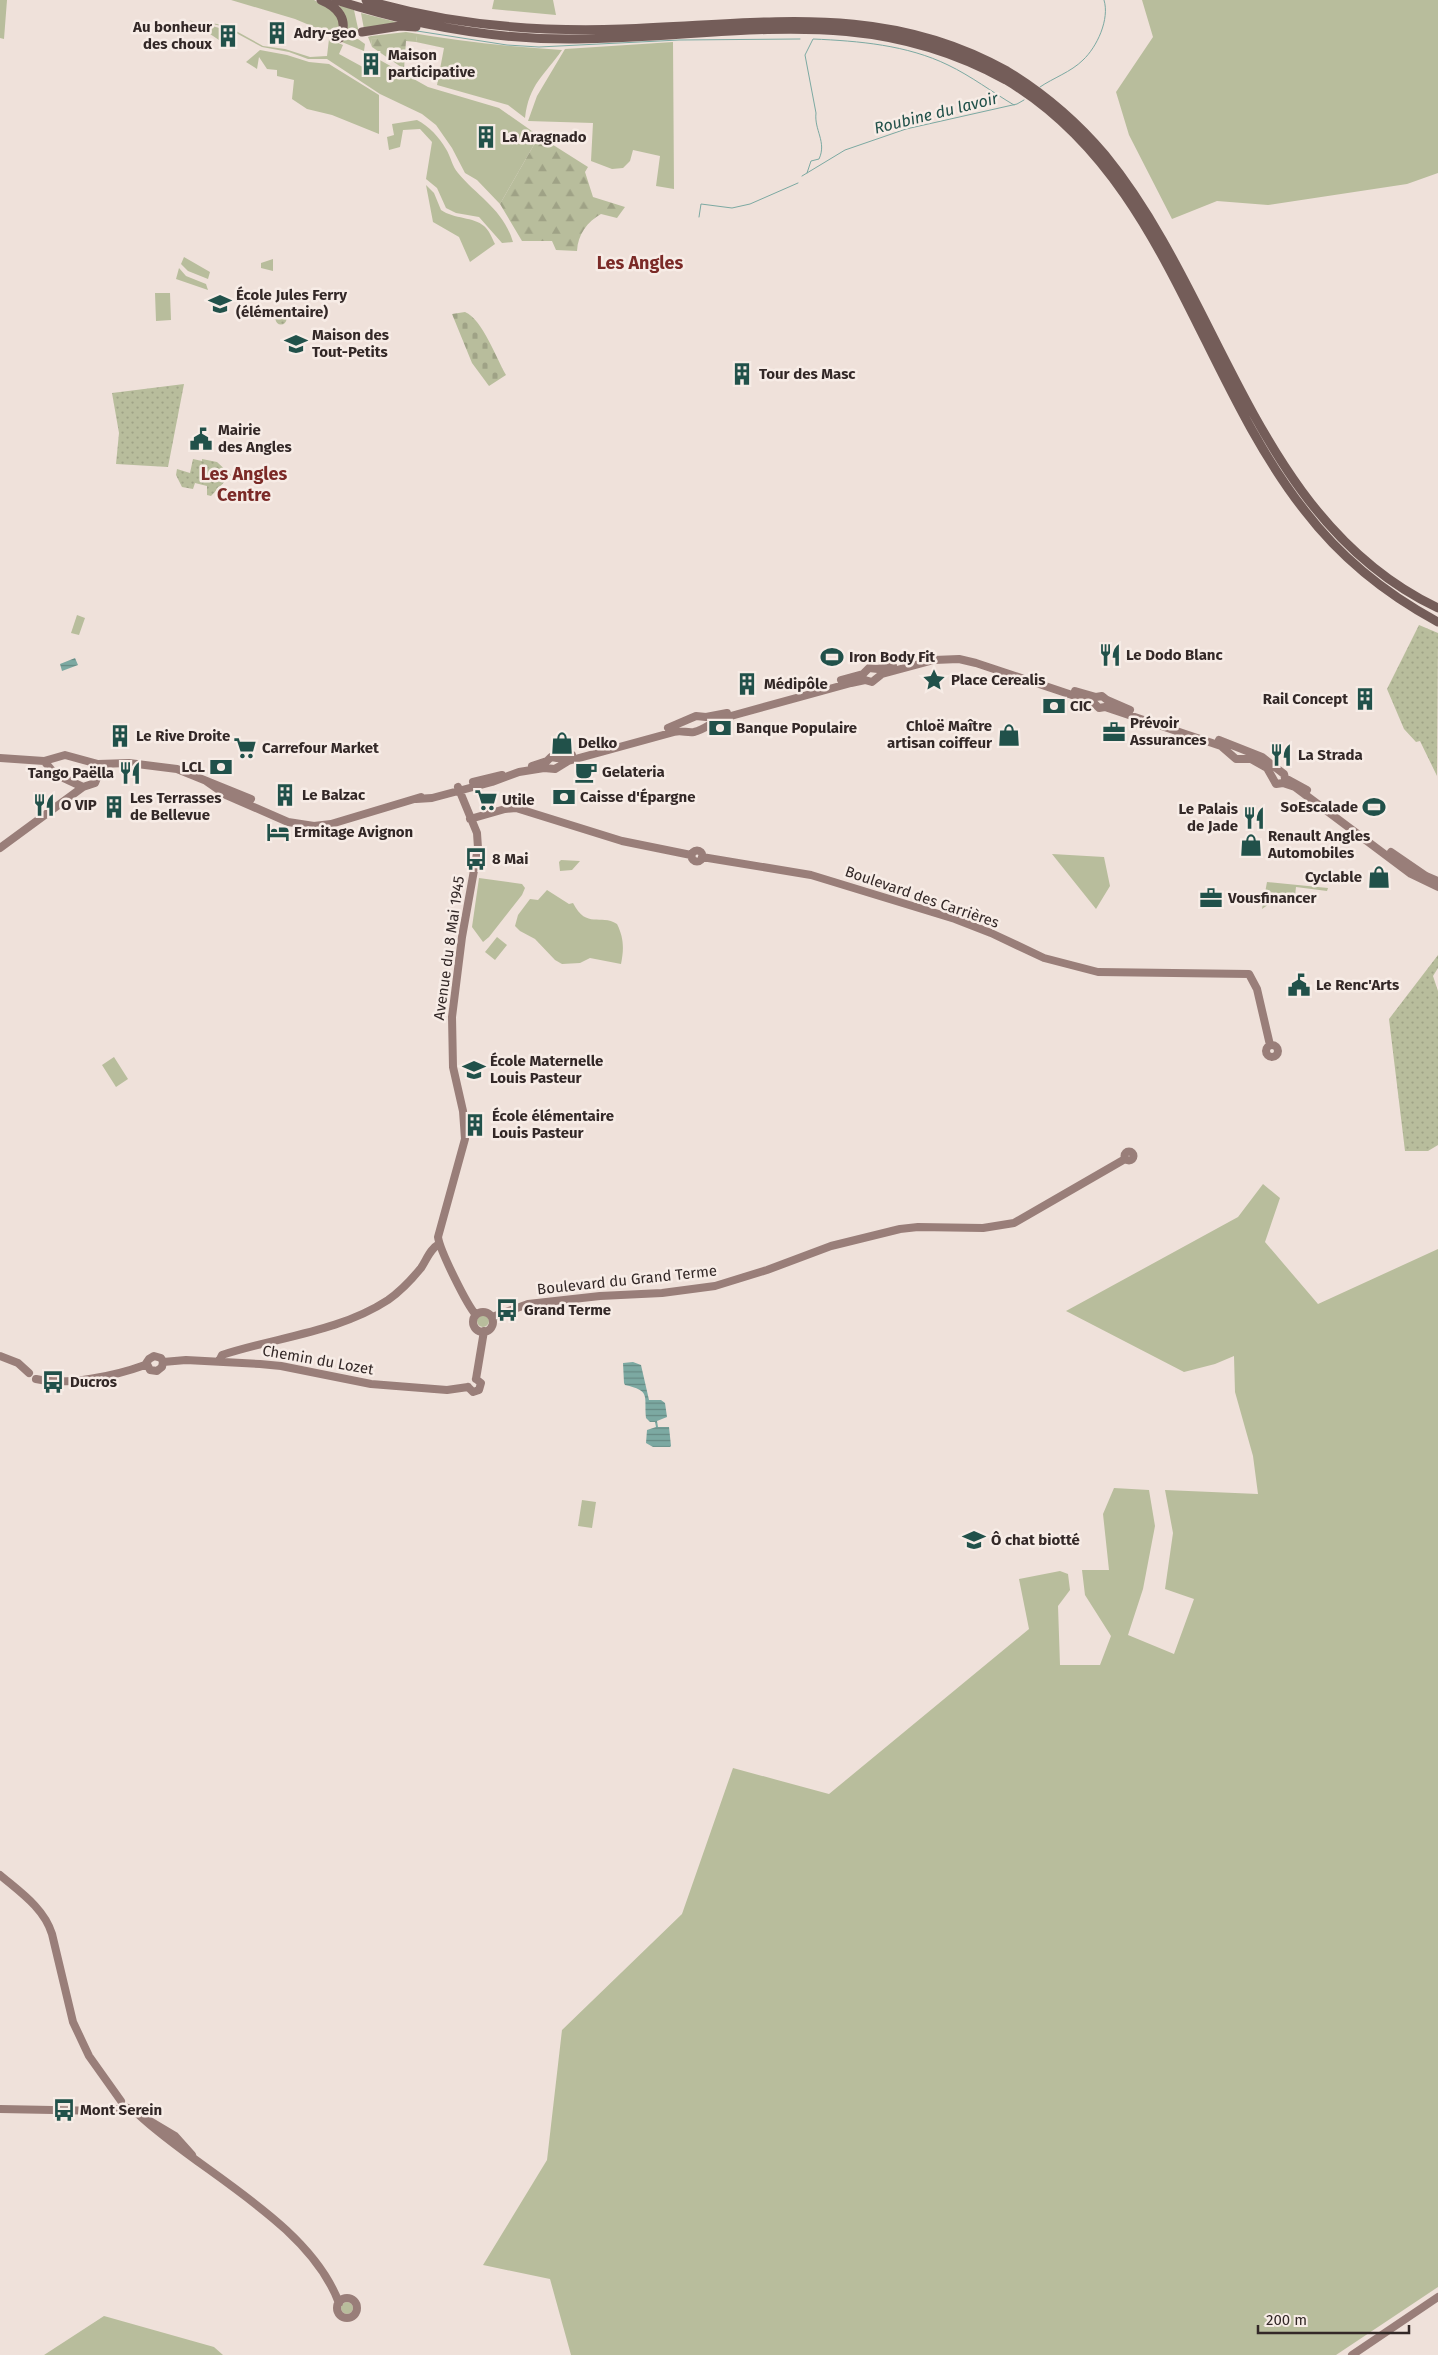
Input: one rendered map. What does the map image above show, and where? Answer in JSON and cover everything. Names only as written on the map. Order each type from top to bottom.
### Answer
[{"type":"main road","points":[[321,0],[341,14],[344,26],[340,38]]},
{"type":"main road","points":[[336,0],[388,16],[436,27],[500,36],[575,39],[769,27],[846,28],[894,35],[943,50],[1009,82],[1053,114],[1072,132],[1090,151],[1125,195],[1156,245],[1265,451],[1303,509],[1325,536],[1365,574],[1404,603],[1438,622]]},
{"type":"main road","points":[[366,0],[454,20],[513,27],[573,30],[661,28],[798,18],[860,21],[921,33],[942,40],[1006,71],[1039,93],[1084,133],[1104,154],[1124,180],[1156,229],[1275,451],[1324,519],[1378,570],[1406,590],[1438,608]]},
{"type":"main road","points":[[385,0],[454,20]]},
{"type":"main road","points":[[362,32],[400,26],[436,27]]},
{"type":"main road","points":[[1378,570],[1438,603]]},
{"type":"street","points":[[864,677],[867,669],[875,673],[926,661],[959,659],[976,662],[1095,700],[1099,708],[1106,703],[1234,751],[1262,757],[1284,774],[1284,780]]},
{"type":"street","points":[[683,726],[686,719],[696,716],[706,717],[728,712],[864,677],[872,682],[875,673]]},
{"type":"street","points":[[0,758],[44,761],[65,755],[94,764],[129,763],[177,769],[206,781],[231,797],[294,823],[314,826],[331,824],[416,799],[432,798],[493,776],[507,775],[548,764],[551,757],[558,761],[683,726],[694,732],[702,730],[708,725],[727,718],[864,677]]},
{"type":"street","points":[[706,717],[708,725]]},
{"type":"street","points":[[1234,751],[1236,759],[1245,758],[1258,763],[1270,772],[1274,782],[1278,784],[1284,780],[1298,783],[1426,876],[1438,881]]},
{"type":"street","points":[[52,769],[55,758]]},
{"type":"street","points":[[44,761],[55,774],[83,787]]},
{"type":"street","points":[[94,764],[99,773]]},
{"type":"street","points":[[0,848],[83,787],[96,783],[99,773],[106,765]]},
{"type":"street","points":[[1284,780],[1411,874],[1438,887]]},
{"type":"street","points":[[71,782],[74,795]]},
{"type":"street","name":"Avenue du 8 Mai 1945","points":[[439,1244],[439,1233],[465,1139],[463,1111],[453,1067],[452,1018],[462,937],[478,848],[477,833],[458,788]]},
{"type":"street","name":"Boulevard des Carrières","points":[[470,818],[516,808],[622,841],[691,855],[692,860],[696,862],[702,857],[709,860],[794,870],[918,910],[955,919],[991,933],[1044,958],[1098,972],[1249,974],[1257,990],[1270,1045]]},
{"type":"street","name":"Boulevard du Grand Terme","points":[[492,1317],[528,1304],[600,1296],[662,1293],[715,1286],[767,1270],[831,1246],[872,1235],[930,1224],[990,1224],[1020,1219],[1125,1159]]},
{"type":"street","points":[[219,1361],[222,1355],[341,1322],[370,1310],[398,1292],[439,1244],[470,1307],[476,1315],[474,1325],[478,1330],[484,1331],[491,1328],[492,1317],[486,1312],[476,1315]]},
{"type":"street","points":[[476,1379],[484,1331]]},
{"type":"street","points":[[234,1362],[242,1350]]},
{"type":"street","points":[[0,1356],[18,1363],[29,1373]]},
{"type":"street","name":"Chemin du Lozet","points":[[36,1379],[66,1381],[113,1373],[147,1364],[150,1370],[157,1371],[162,1367],[163,1362],[186,1360],[281,1366],[372,1384],[447,1390],[468,1387]]},
{"type":"street","points":[[476,1379],[481,1384],[480,1390],[473,1392],[468,1387],[471,1380],[476,1379]]},
{"type":"street","points":[[0,1875],[38,1908],[47,1921],[73,2022],[89,2056],[122,2112],[128,2108],[138,2114],[177,2148],[195,2158],[290,2233],[305,2249],[341,2301]]},
{"type":"street","points":[[0,2109],[105,2111],[119,2105]]},
{"type":"street","points":[[1352,2355],[1438,2297]]},
{"type":"green space","points":[[0,0],[7,0],[4,39],[0,38]]},
{"type":"green space","points":[[231,0],[314,0],[331,9],[337,16],[340,23],[338,33],[314,27],[295,19]]},
{"type":"green space","points":[[494,0],[553,0],[556,15],[492,9]]},
{"type":"green space","points":[[1142,0],[1438,0],[1438,173],[1407,184],[1268,205],[1217,201],[1172,219],[1129,135],[1116,92],[1153,37]]},
{"type":"green space","points":[[341,5],[354,10],[359,33],[357,35],[345,34],[338,8]]},
{"type":"green space","points":[[361,13],[404,24],[364,29]]},
{"type":"green space","points":[[189,20],[227,31],[222,42]]},
{"type":"green space","points":[[201,21],[227,26],[263,46],[285,49],[310,57],[327,56],[329,39],[343,45],[339,54],[372,72],[378,59],[428,87],[499,108],[539,136],[500,204],[477,180],[465,173],[452,148],[436,125],[422,114],[380,94],[327,59],[308,59],[289,52],[262,47],[225,27]]},
{"type":"green space","points":[[406,32],[484,43],[562,50],[534,88],[527,106],[525,118],[508,105],[437,85],[444,48],[416,42],[417,36],[371,39],[372,47],[368,37]]},
{"type":"green space","points":[[406,34],[417,36],[416,42],[406,41],[404,69],[372,47],[371,39]]},
{"type":"green space","points":[[358,39],[365,44],[364,51],[337,40]]},
{"type":"green space","points":[[673,42],[674,189],[656,186],[660,156],[633,150],[630,161],[623,168],[612,169],[591,161],[593,123],[528,121],[537,96],[565,49]]},
{"type":"green space","points":[[260,50],[287,55],[309,62],[329,64],[379,95],[379,134],[332,115],[307,109],[292,99],[294,80],[277,76],[277,70],[267,69],[259,57],[257,69],[246,62]]},
{"type":"green space","points":[[417,120],[430,129],[440,140],[456,170],[496,212],[509,231],[513,242],[502,243],[479,217],[456,213],[446,208],[437,188],[426,179],[432,142],[420,129],[403,130],[400,147],[389,150],[387,137],[394,135],[392,124]]},
{"type":"green space","points":[[539,136],[588,167],[585,172],[593,197],[625,207],[617,218],[601,214],[591,221],[581,234],[577,251],[556,250],[552,241],[522,241],[500,204]]},
{"type":"green space","points":[[426,185],[434,193],[441,210],[480,223],[487,230],[495,244],[470,262],[459,237],[433,222]]},
{"type":"green space","points":[[184,257],[210,272],[208,279],[188,271],[181,264]]},
{"type":"green space","points":[[273,259],[273,271],[261,268],[261,263]]},
{"type":"green space","points":[[179,268],[186,276],[206,284],[208,290],[176,279]]},
{"type":"green space","points":[[155,293],[170,293],[171,320],[156,321]]},
{"type":"green space","points":[[465,312],[478,323],[506,375],[489,386],[472,363],[452,314]]},
{"type":"green space","points":[[281,313],[287,319],[281,325],[275,319]]},
{"type":"green space","points":[[184,384],[168,467],[116,464],[119,433],[112,393]]},
{"type":"green space","points":[[193,459],[217,462],[231,475],[211,496],[207,495],[207,486],[195,483],[193,489],[182,487],[176,475],[177,469],[190,473]]},
{"type":"green space","points":[[77,615],[85,618],[79,635],[71,633]]},
{"type":"green space","points":[[1419,625],[1438,633],[1437,776],[1420,741],[1416,742],[1404,729],[1387,689]]},
{"type":"green space","points":[[1052,854],[1104,857],[1110,886],[1096,909]]},
{"type":"green space","points":[[561,860],[580,861],[572,870],[560,871],[559,862]]},
{"type":"green space","points":[[479,878],[522,884],[525,888],[522,895],[483,942],[472,927]]},
{"type":"green space","points":[[1267,882],[1328,888],[1327,891],[1296,887],[1294,905],[1276,903],[1275,895],[1270,895],[1269,904],[1262,909]]},
{"type":"green space","points":[[547,890],[569,904],[573,903],[583,916],[589,919],[611,921],[617,924],[623,944],[621,964],[590,958],[580,963],[562,964],[555,960],[535,939],[515,926],[518,915],[530,899],[538,900]]},
{"type":"green space","points":[[497,937],[507,945],[495,960],[485,952]]},
{"type":"green space","points":[[1438,955],[1438,968],[1433,976],[1438,991],[1438,1145],[1428,1151],[1405,1151],[1389,1019]]},
{"type":"green space","points":[[114,1057],[128,1079],[116,1087],[102,1065]]},
{"type":"green space","points":[[1263,1184],[1280,1198],[1265,1242],[1318,1304],[1438,1249],[1438,2287],[1336,2355],[571,2355],[550,2279],[483,2265],[547,2160],[562,2030],[682,1914],[733,1768],[829,1794],[1029,1629],[1019,1579],[1060,1571],[1068,1574],[1070,1590],[1058,1606],[1060,1665],[1100,1665],[1111,1636],[1085,1595],[1082,1570],[1109,1570],[1103,1514],[1114,1488],[1149,1490],[1155,1526],[1143,1589],[1128,1635],[1174,1654],[1194,1599],[1165,1589],[1173,1533],[1165,1490],[1258,1494],[1253,1456],[1235,1392],[1234,1356],[1215,1364],[1184,1372],[1066,1311],[1238,1217]]},
{"type":"green space","points":[[481,1315],[485,1315],[489,1321],[485,1327],[481,1327],[477,1323],[477,1319]]},
{"type":"green space","points":[[582,1500],[596,1502],[592,1528],[578,1526]]},
{"type":"green space","points":[[349,2302],[352,2303],[352,2313],[345,2314],[342,2313],[341,2306],[342,2303]]},
{"type":"green space","points":[[104,2316],[214,2347],[223,2355],[44,2355]]},
{"type":"water","points":[[75,658],[78,665],[62,671],[60,664]]},
{"type":"water","points":[[633,1362],[641,1365],[649,1400],[661,1400],[665,1403],[667,1417],[657,1421],[658,1427],[669,1427],[670,1447],[653,1447],[646,1443],[647,1430],[656,1427],[655,1422],[650,1422],[646,1418],[643,1392],[624,1383],[623,1363]]},
{"type":"waterway","name":"Roubine du lavoir","points":[[1040,87],[1073,68],[1093,48],[1104,24],[1104,0]]},
{"type":"waterway","points":[[417,31],[507,45],[539,47],[679,40],[800,39]]},
{"type":"waterway","points":[[807,173],[811,161],[819,159],[822,147],[805,55],[813,39],[882,45],[932,58],[957,69],[1014,105]]},
{"type":"waterway","name":"Roubine du lavoir","points":[[802,176],[845,150],[906,129],[1017,104],[1024,100]]},
{"type":"waterway","name":"Roubine du lavoir","points":[[699,217],[701,204],[732,208],[750,204],[798,183]]},
{"type":"place","name":"Adry-geo","points":[[277,33]]},
{"type":"place","name":"Au bonheur des choux","points":[[228,36]]},
{"type":"place","name":"Maison participative","points":[[371,64]]},
{"type":"place","name":"La Aragnado","points":[[486,137]]},
{"type":"place","name":"École Jules Ferry (élémentaire)","points":[[220,304]]},
{"type":"place","name":"Maison des Tout-Petits","points":[[296,344]]},
{"type":"place","name":"Tour des Masc","points":[[742,374]]},
{"type":"place","name":"Mairie des Angles","points":[[201,439]]},
{"type":"place","name":"Le Dodo Blanc","points":[[1110,655]]},
{"type":"place","name":"Iron Body Fit","points":[[832,657]]},
{"type":"place","name":"Place Cerealis","points":[[934,680]]},
{"type":"place","name":"Médipôle","points":[[747,684]]},
{"type":"place","name":"Rail Concept","points":[[1365,699]]},
{"type":"place","name":"CIC","points":[[1054,706]]},
{"type":"place","name":"Banque Populaire","points":[[720,728]]},
{"type":"place","name":"Prévoir Assurances","points":[[1114,732]]},
{"type":"place","name":"Chloë Maître artisan coiffeur","points":[[1009,735]]},
{"type":"place","name":"Le Rive Droite","points":[[120,736]]},
{"type":"place","name":"Delko","points":[[562,743]]},
{"type":"place","name":"Carrefour Market","points":[[245,748]]},
{"type":"place","name":"La Strada","points":[[1281,755]]},
{"type":"place","name":"LCL","points":[[221,767]]},
{"type":"place","name":"Gelateria","points":[[586,772]]},
{"type":"place","name":"Tango Paëlla","points":[[130,773]]},
{"type":"place","name":"Le Balzac","points":[[285,795]]},
{"type":"place","name":"Caisse d'Épargne","points":[[564,797]]},
{"type":"place","name":"Utile","points":[[486,800]]},
{"type":"place","name":"O VIP","points":[[44,805]]},
{"type":"place","name":"Les Terrasses de Bellevue","points":[[114,807]]},
{"type":"place","name":"SoEscalade","points":[[1374,807]]},
{"type":"place","name":"Le Palais de Jade","points":[[1254,818]]},
{"type":"place","name":"Ermitage Avignon","points":[[278,832]]},
{"type":"place","name":"Renault Angles Automobiles","points":[[1251,845]]},
{"type":"place","name":"8 Mai","points":[[476,859]]},
{"type":"place","name":"Cyclable","points":[[1379,877]]},
{"type":"place","name":"Vousfinancer","points":[[1211,898]]},
{"type":"place","name":"Le Renc'Arts","points":[[1299,985]]},
{"type":"place","name":"École Maternelle Louis Pasteur","points":[[474,1070]]},
{"type":"place","name":"École élémentaire Louis Pasteur","points":[[475,1125]]},
{"type":"place","name":"Grand Terme","points":[[507,1310]]},
{"type":"place","name":"Ducros","points":[[53,1382]]},
{"type":"place","name":"Ô chat biotté","points":[[974,1540]]},
{"type":"place","name":"Mont Serein","points":[[64,2110]]},
{"type":"district","name":"Les Angles","points":[[640,263]]},
{"type":"district","name":"Les Angles Centre","points":[[244,484]]}]
